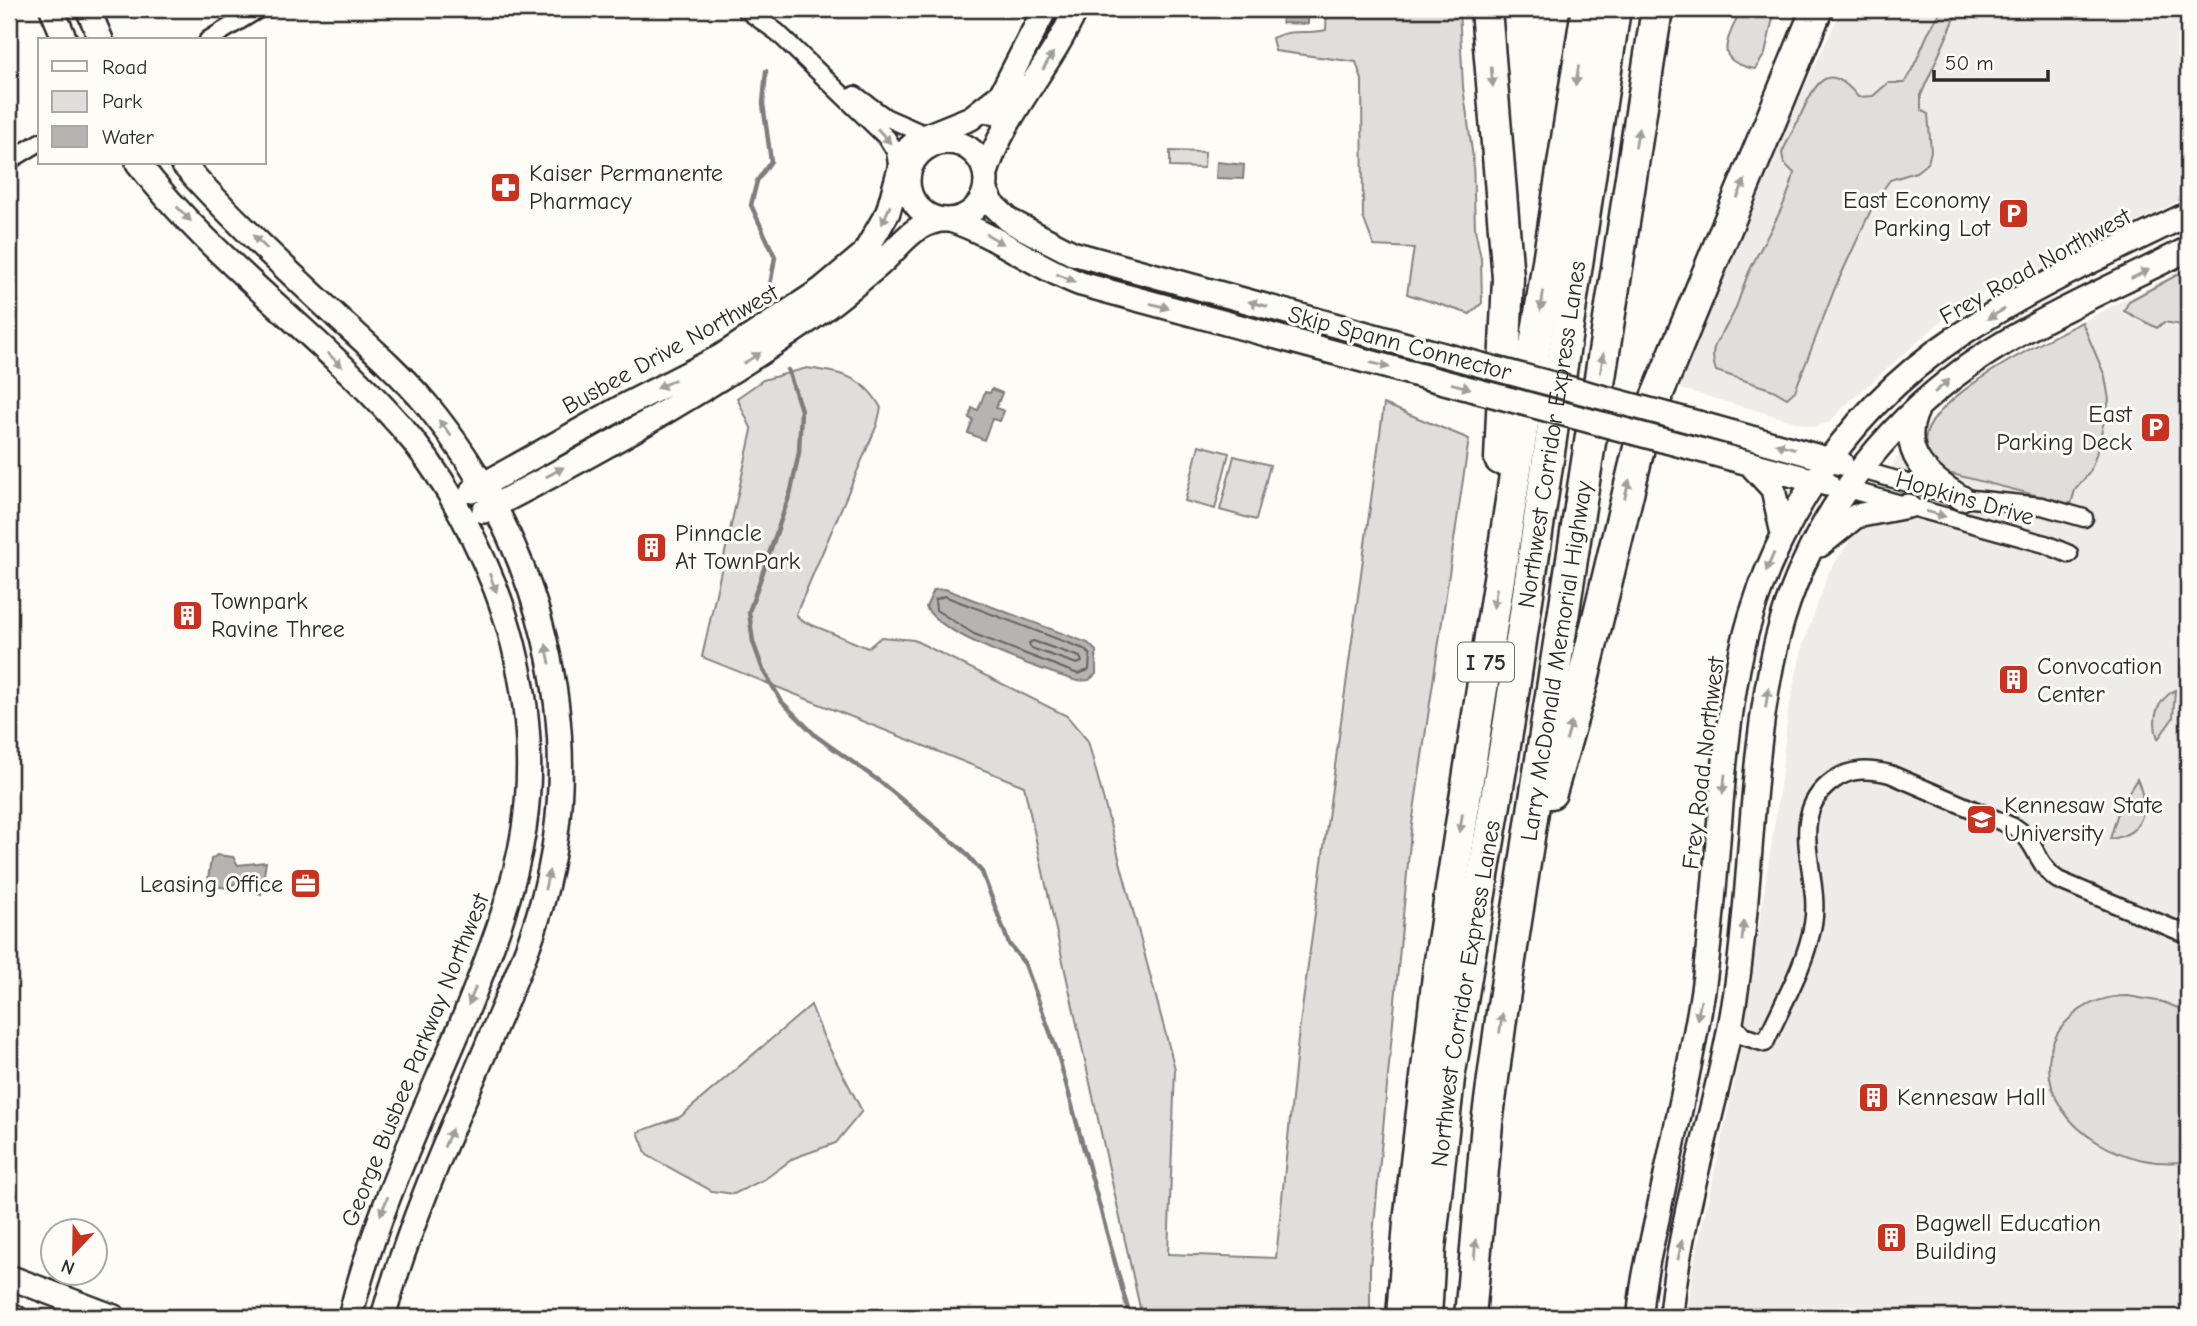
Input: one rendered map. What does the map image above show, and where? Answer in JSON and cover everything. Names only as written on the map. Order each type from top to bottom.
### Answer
[{"type":"highway","points":[[1486,9],[1508,278],[1500,443],[1500,564]]},
{"type":"highway","name":"I 75","points":[[1402,1317],[1427,1058],[1500,564],[1587,9]]},
{"type":"highway","name":"Northwest Corridor Express Lanes","points":[[1426,1317],[1430,1248],[1449,1078],[1509,720],[1615,9]]},
{"type":"highway","name":"Larry McDonald Memorial Highway","points":[[1470,1317],[1488,1123],[1516,915],[1657,9]]},
{"type":"highway","points":[[1516,915],[1582,684],[1644,427],[1817,9]]},
{"type":"main road","points":[[52,9],[64,38]]},
{"type":"main road","points":[[88,9],[100,38]]},
{"type":"main road","points":[[1045,9],[998,97],[920,152],[908,178],[916,205],[923,212],[953,222],[976,208],[989,172],[1076,9]]},
{"type":"main road","points":[[938,140],[972,150],[989,172],[1024,229]]},
{"type":"main road","name":"Busbee Drive Northwest","points":[[460,511],[483,484],[622,407],[720,357],[784,317],[852,267],[864,254],[883,223],[898,173],[909,148],[938,140]]},
{"type":"main road","name":"George Busbee Parkway Northwest","points":[[139,164],[187,217],[393,417],[433,468],[460,511],[507,617],[524,702],[524,827],[518,861],[497,933],[377,1223],[350,1317]]},
{"type":"main road","points":[[183,164],[239,222],[393,369],[434,414],[483,484],[517,551],[538,613],[549,657],[560,740],[551,863],[528,945],[415,1214],[383,1317]]},
{"type":"main road","name":"Skip Spann Connector","points":[[989,172],[1001,214],[1048,243],[1098,262],[1741,434],[1861,470]]},
{"type":"main road","name":"Frey Road Northwest","points":[[1640,1317],[1703,991],[1735,684],[1756,599],[1783,534],[1829,459],[1886,394],[1960,334],[2055,280],[2188,215]]},
{"type":"main road","name":"Skip Spann Connector","points":[[953,222],[995,238],[1038,265],[1094,288],[1847,489]]},
{"type":"main road","name":"Busbee Drive Northwest","points":[[460,511],[495,506],[684,400],[820,312],[882,262],[953,222]]},
{"type":"main road","points":[[1671,1317],[1680,1248],[1731,1022],[1771,670],[1787,609],[1806,560],[1861,470],[1919,406],[1952,378],[1997,348],[2188,248]]},
{"type":"main road","points":[[1919,406],[1910,430],[1914,455],[1930,476],[1962,498]]},
{"type":"main road","points":[[1742,461],[1773,489],[1783,534]]},
{"type":"main road","points":[[1806,560],[1829,536],[1856,516],[1908,506]]},
{"type":"main road","points":[[497,933],[528,945]]},
{"type":"main road","points":[[9,1278],[114,1317]]},
{"type":"main road","points":[[9,1314],[15,1317]]},
{"type":"street","points":[[211,38],[259,9]]},
{"type":"street","points":[[745,9],[777,32],[887,138],[895,150],[898,173]]},
{"type":"street","points":[[772,9],[777,32]]},
{"type":"street","points":[[821,72],[885,117],[938,140]]},
{"type":"street","points":[[9,162],[38,143]]},
{"type":"street","name":"Hopkins Drive","points":[[1861,470],[1962,498],[2033,504],[2084,518]]},
{"type":"street","name":"Hopkins Drive","points":[[1847,489],[2045,544],[2069,554]]},
{"type":"street","points":[[1731,1022],[1743,1036],[1765,1043],[1813,925],[1814,890],[1805,831],[1809,810],[1824,788],[1837,778],[1852,772],[1869,770],[1890,774],[2015,828],[2027,837],[2042,866],[2058,880],[2188,934]]},
{"type":"shaded area","points":[[1842,9],[2188,9],[2188,196],[2094,244],[1962,303],[1830,422],[1814,427],[1674,387],[1741,220]]},
{"type":"shaded area","name":"Kennesaw State University","points":[[2188,267],[2188,1317],[1687,1317],[1693,1268],[1738,1066],[1781,780],[1788,712],[1803,645],[1829,572],[1855,533],[1896,459],[1945,405],[1982,377],[2027,350]]},
{"type":"green space","points":[[1327,9],[1459,9],[1463,87],[1473,158],[1475,229],[1481,258],[1482,303],[1470,314],[1407,294],[1414,248],[1374,246],[1363,217],[1362,80],[1356,62],[1275,51],[1272,38],[1287,33],[1326,30]]},
{"type":"green space","points":[[1740,9],[1775,9],[1765,54],[1755,69],[1741,65],[1727,54],[1728,39]]},
{"type":"green space","points":[[1943,9],[1959,9],[1921,95],[1921,110],[1928,114],[1931,151],[1928,163],[1916,172],[1890,180],[1875,201],[1835,288],[1795,391],[1787,398],[1773,390],[1716,371],[1713,355],[1716,343],[1734,313],[1749,272],[1791,185],[1794,173],[1784,163],[1782,153],[1813,91],[1825,79],[1831,77],[1848,86],[1858,97],[1873,96],[1888,83],[1904,83]]},
{"type":"green space","points":[[1170,151],[1205,152],[1204,168],[1170,167]]},
{"type":"green space","points":[[2188,269],[2188,326],[2164,322],[2157,328],[2124,311],[2129,301]]},
{"type":"green space","points":[[2082,322],[2105,376],[2109,400],[2090,472],[2075,490],[2071,504],[1936,470],[1925,439],[1935,419],[1950,402],[1994,370]]},
{"type":"green space","points":[[807,368],[850,378],[867,389],[881,408],[877,425],[796,614],[800,620],[868,648],[881,637],[914,640],[1067,716],[1088,741],[1175,1069],[1168,1254],[1276,1258],[1298,1039],[1384,404],[1469,439],[1411,831],[1370,1267],[1370,1317],[1142,1317],[1024,786],[702,657],[752,430],[737,398],[763,380]]},
{"type":"green space","points":[[1199,445],[1229,453],[1215,509],[1185,501]]},
{"type":"green space","points":[[1234,456],[1270,465],[1256,520],[1220,510]]},
{"type":"green space","points":[[2175,690],[2173,718],[2158,739],[2155,718],[2159,705]]},
{"type":"green space","points":[[2137,779],[2143,799],[2142,818],[2131,831],[2110,839],[2120,806]]},
{"type":"green space","points":[[2128,996],[2163,1002],[2188,1012],[2188,1161],[2142,1160],[2097,1142],[2078,1128],[2063,1110],[2053,1089],[2049,1066],[2050,1052],[2065,1023],[2090,1004],[2112,997]]},
{"type":"green space","points":[[811,1005],[824,1038],[862,1111],[836,1143],[794,1158],[765,1179],[734,1194],[712,1191],[647,1155],[638,1132],[680,1117]]},
{"type":"water","points":[[1282,10],[1308,10],[1308,24],[1282,23]]},
{"type":"water","points":[[1217,162],[1244,165],[1243,179],[1216,178]]},
{"type":"water","points":[[992,389],[1002,393],[996,408],[1004,411],[1000,421],[992,419],[984,440],[968,433],[973,420],[969,418],[972,408],[978,410],[985,392],[990,393]]},
{"type":"water","points":[[945,589],[1088,643],[1096,651],[1096,674],[1089,680],[1077,681],[994,651],[950,629],[926,607],[934,590]]},
{"type":"water","points":[[217,855],[233,857],[238,865],[266,862],[261,894],[236,883],[228,888],[213,886],[208,879],[211,859]]},
{"type":"waterway","points":[[815,18],[823,9]]},
{"type":"waterway","points":[[766,71],[763,104],[771,161],[757,181],[751,205],[775,257],[767,303]]},
{"type":"waterway","points":[[788,370],[801,410],[799,452],[791,491],[749,612],[753,642],[763,670],[782,702],[816,736],[879,781],[964,851],[982,872],[1009,944],[1025,964],[1057,1051],[1130,1317]]},
{"type":"place","name":"Kaiser Permanente Pharmacy","points":[[506,187]]},
{"type":"place","name":"East Economy Parking Lot","points":[[2013,214]]},
{"type":"place","name":"East Parking Deck","points":[[2155,428]]},
{"type":"place","name":"Pinnacle At TownPark","points":[[652,547]]},
{"type":"place","name":"Townpark Ravine Three","points":[[188,615]]},
{"type":"place","name":"Convocation Center","points":[[2014,680]]},
{"type":"place","name":"Kennesaw State University","points":[[1981,819]]},
{"type":"place","name":"Leasing Office","points":[[306,884]]},
{"type":"place","name":"Kennesaw Hall","points":[[1874,1097]]},
{"type":"place","name":"Bagwell Education Building","points":[[1892,1237]]}]
